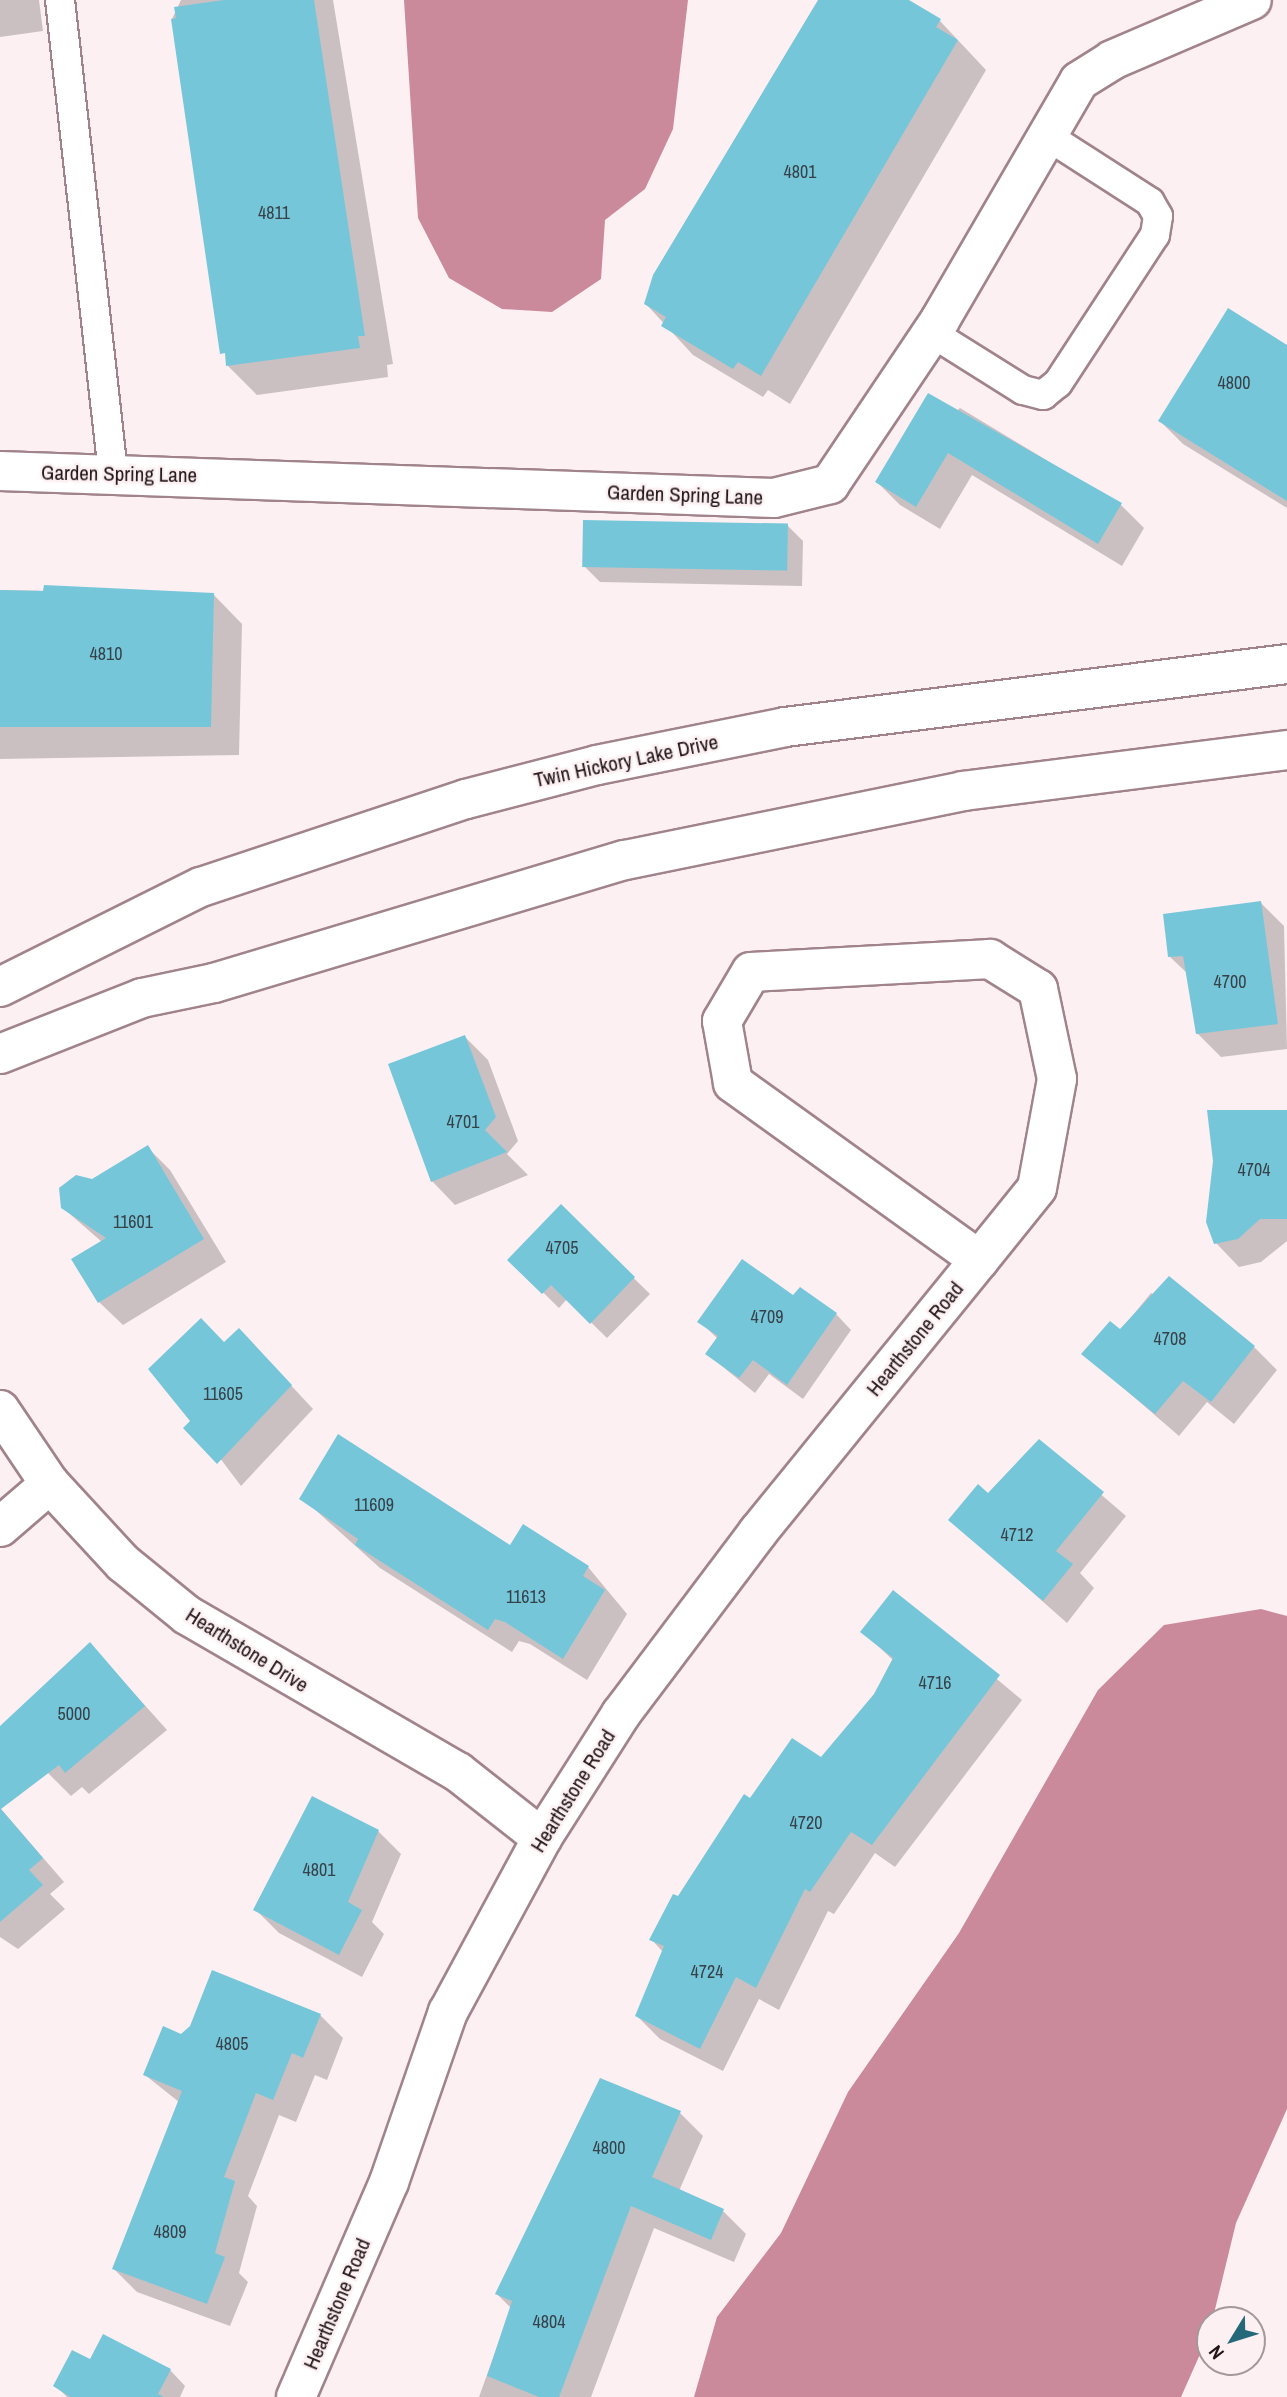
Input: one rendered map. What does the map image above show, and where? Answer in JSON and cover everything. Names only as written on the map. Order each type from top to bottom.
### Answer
[{"type":"street","name":"Garden Spring Lane","points":[[0,471],[774,498],[830,484],[932,333],[1079,81],[1112,60],[1252,0]]},
{"type":"street","name":"Twin Hickory Lake Drive","points":[[0,987],[201,887],[466,799],[597,765],[785,727],[1287,664]]},
{"type":"street","points":[[0,1054],[142,998],[214,983],[625,860],[962,791],[1287,750]]},
{"type":"street","name":"Hearthstone Road","points":[[296,2397],[389,2182],[448,2012],[542,1838],[621,1714],[758,1532],[979,1260],[1037,1188],[1057,1079],[1038,989],[990,959],[751,972],[722,1021],[733,1083],[979,1260]]},
{"type":"street","name":"Hearthstone Drive","points":[[0,1410],[50,1484],[123,1563],[187,1615],[457,1772],[542,1838]]},
{"type":"street","points":[[0,1527],[50,1484]]},
{"type":"lane","points":[[60,0],[113,474]]},
{"type":"lane","points":[[932,333],[1023,390],[1043,395],[1058,383],[1155,235],[1158,216],[1150,202],[1047,136]]},
{"type":"shaded area","points":[[404,0],[688,0],[673,129],[645,189],[605,220],[601,279],[552,312],[502,309],[449,278],[418,218]]},
{"type":"shaded area","points":[[1261,1609],[1287,1616],[1287,2109],[1236,2223],[1216,2306],[1196,2306],[1196,2363],[1181,2397],[694,2397],[717,2317],[781,2233],[848,2092],[959,1933],[1098,1690],[1164,1625]]},
{"type":"building","points":[[224,0],[314,0],[365,336],[358,336],[360,348],[226,366],[225,353],[220,354],[171,19],[176,18],[174,7]]},
{"type":"building","points":[[818,0],[909,0],[941,19],[936,27],[958,40],[761,376],[738,362],[733,369],[661,326],[666,317],[644,304],[653,275]]},
{"type":"building","points":[[1228,308],[1287,345],[1287,501],[1158,421]]},
{"type":"building","points":[[928,393],[1122,503],[1098,544],[948,453],[916,507],[875,482]]},
{"type":"building","points":[[583,520],[788,524],[787,571],[582,567]]},
{"type":"building","points":[[44,585],[214,593],[211,727],[0,727],[0,590],[43,591]]},
{"type":"building","points":[[1261,901],[1278,1024],[1196,1034],[1183,956],[1168,957],[1163,914]]},
{"type":"building","points":[[465,1035],[496,1117],[485,1130],[507,1152],[431,1182],[388,1064]]},
{"type":"building","points":[[1207,1110],[1287,1110],[1287,1219],[1260,1219],[1238,1239],[1214,1244],[1206,1222],[1213,1161]]},
{"type":"building","points":[[148,1145],[204,1239],[98,1303],[71,1259],[106,1238],[61,1208],[59,1188],[76,1175],[92,1179]]},
{"type":"building","points":[[561,1204],[635,1277],[590,1324],[551,1285],[542,1294],[507,1260]]},
{"type":"building","points":[[742,1259],[793,1295],[800,1287],[837,1313],[787,1385],[753,1360],[739,1378],[705,1354],[718,1336],[697,1322]]},
{"type":"building","points":[[1169,1276],[1255,1346],[1211,1402],[1183,1381],[1155,1414],[1081,1354],[1110,1321],[1120,1329]]},
{"type":"building","points":[[201,1318],[224,1342],[239,1328],[292,1385],[217,1464],[183,1428],[190,1421],[148,1369]]},
{"type":"building","points":[[338,1434],[510,1545],[523,1524],[589,1566],[583,1576],[605,1590],[563,1659],[505,1622],[495,1619],[488,1630],[355,1545],[358,1539],[299,1499]]},
{"type":"building","points":[[1039,1439],[1104,1492],[1056,1551],[1073,1564],[1043,1601],[948,1520],[978,1484],[988,1493]]},
{"type":"building","points":[[893,1590],[1000,1675],[872,1845],[851,1832],[810,1892],[805,1889],[756,1988],[736,1977],[700,2049],[635,2016],[664,1946],[649,1940],[673,1894],[678,1896],[744,1794],[750,1798],[792,1738],[821,1757],[874,1694],[893,1658],[860,1632]]},
{"type":"building","points":[[90,1642],[145,1706],[65,1773],[59,1765],[1,1809],[43,1858],[29,1870],[43,1885],[0,1922],[0,1726]]},
{"type":"building","points":[[312,1796],[379,1830],[348,1902],[362,1910],[339,1955],[253,1910]]},
{"type":"building","points":[[212,1970],[321,2014],[303,2058],[292,2053],[273,2100],[256,2093],[224,2177],[235,2181],[215,2253],[225,2257],[207,2304],[112,2269],[182,2091],[143,2075],[163,2026],[181,2034],[190,2026]]},
{"type":"building","points":[[600,2078],[681,2111],[652,2177],[724,2209],[711,2240],[631,2206],[559,2397],[539,2397],[487,2376],[512,2301],[495,2294]]},
{"type":"building","points":[[103,2334],[171,2369],[158,2394],[164,2397],[70,2397],[53,2386],[72,2350],[90,2359]]}]
